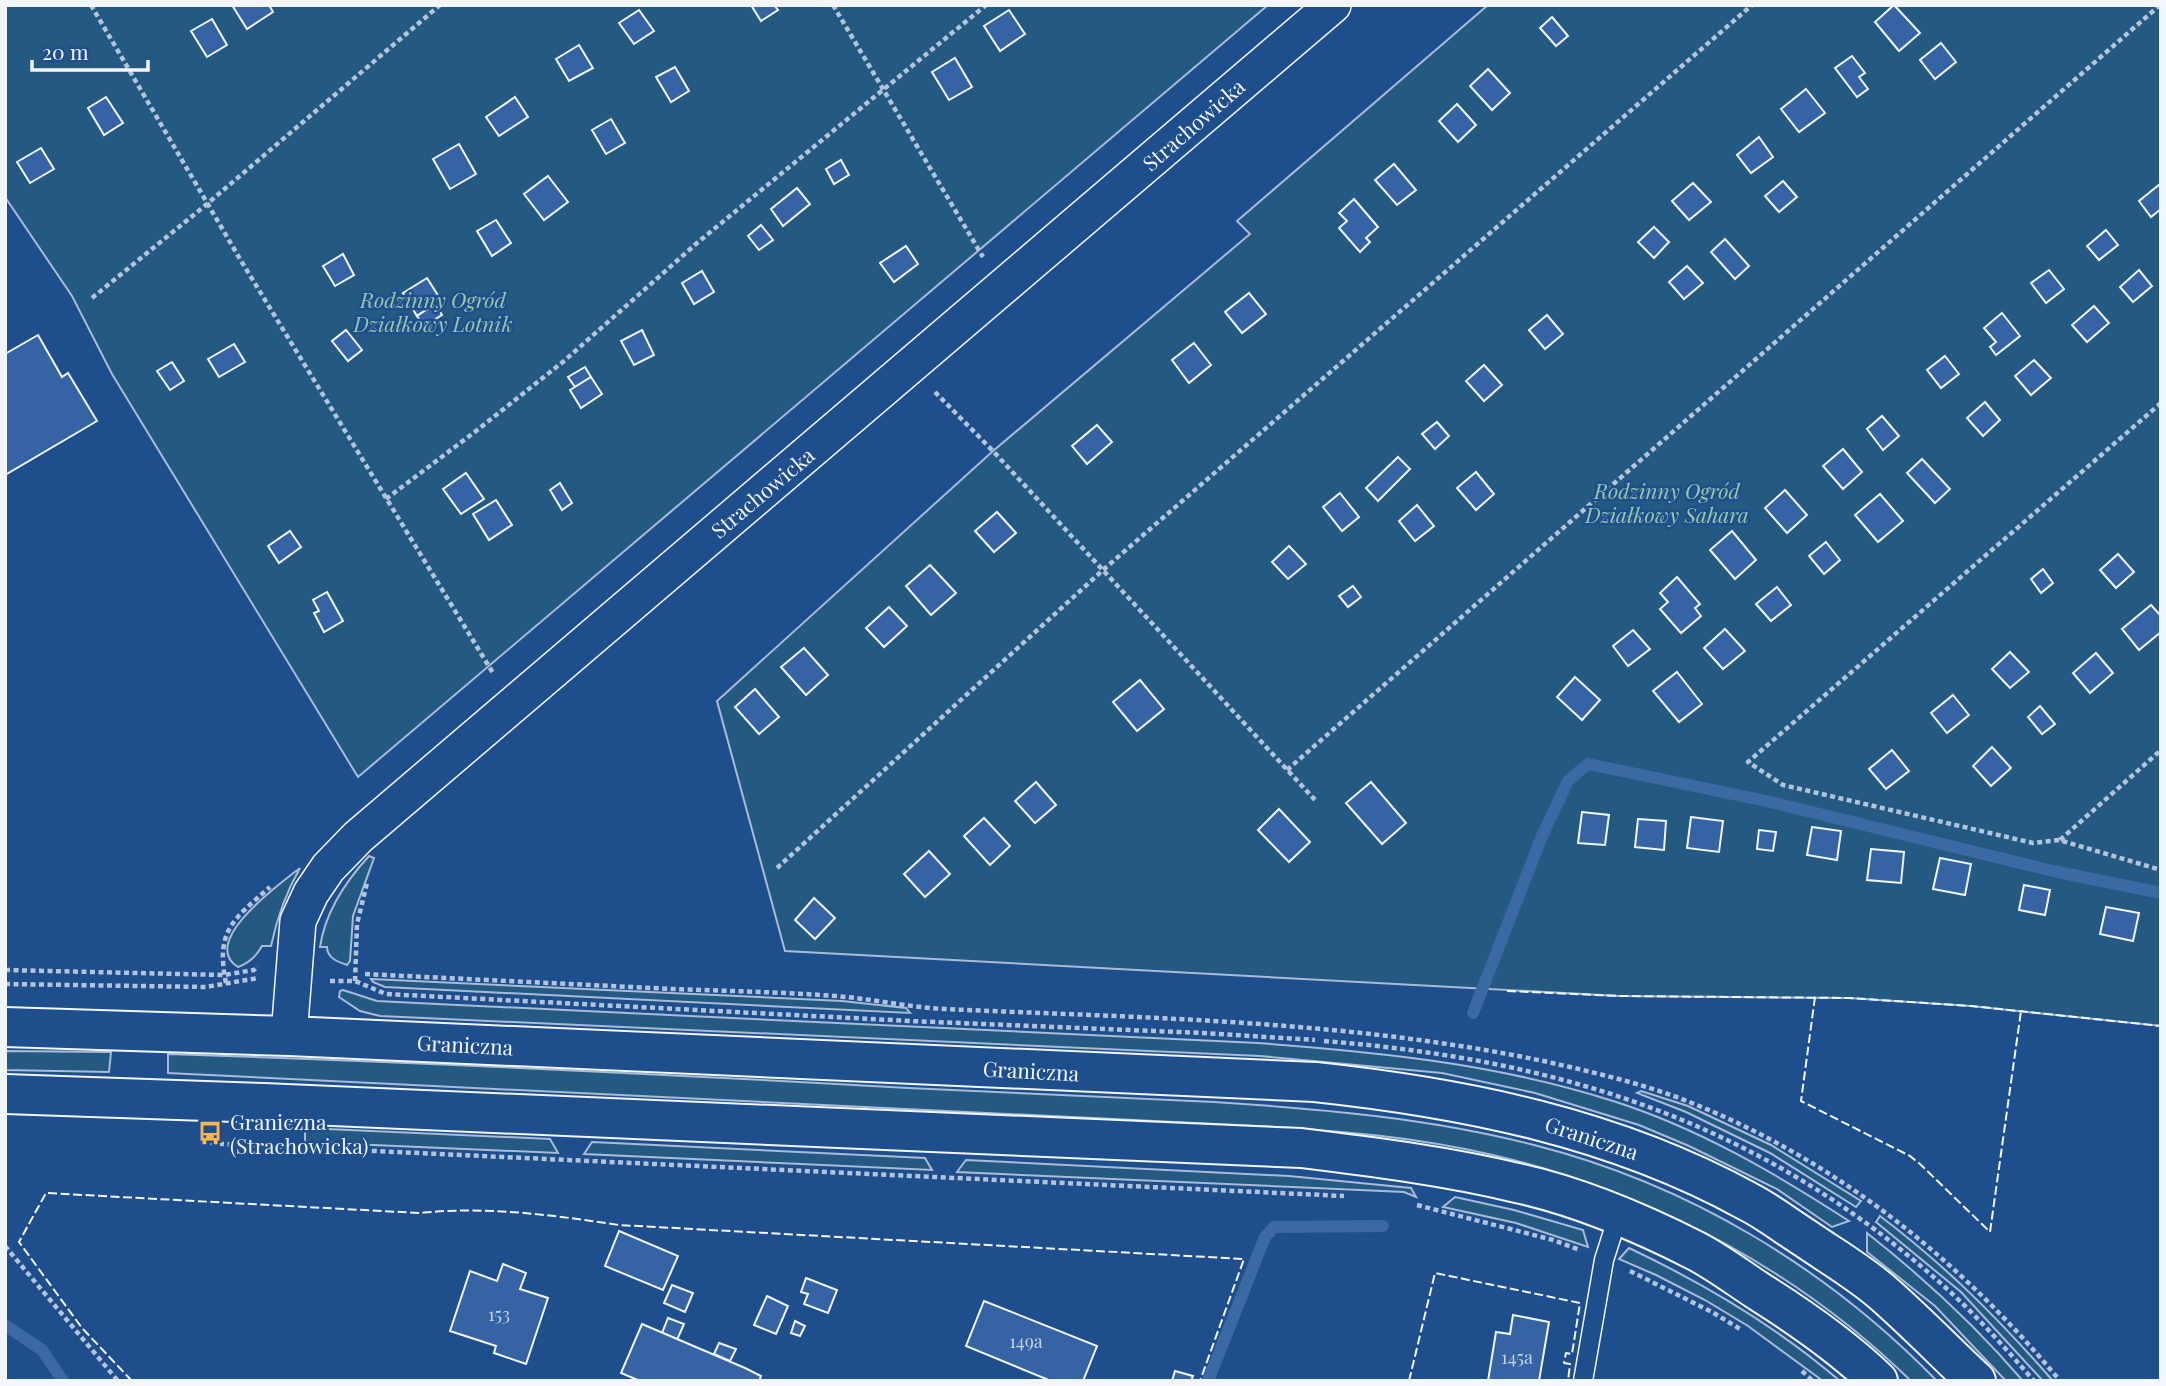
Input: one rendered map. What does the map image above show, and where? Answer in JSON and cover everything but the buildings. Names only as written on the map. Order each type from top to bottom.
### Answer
[{"type":"main road","name":"Graniczna","points":[[5,1027],[289,1036],[1315,1082],[1389,1090],[1509,1112],[1626,1146],[1748,1201],[1848,1266],[1882,1292],[1976,1381]]},
{"type":"main road","points":[[5,1094],[1301,1148],[1430,1165],[1520,1183],[1618,1216],[1699,1252],[1805,1321],[1860,1363],[1878,1381]]},
{"type":"street","name":"Strachowicka","points":[[289,1036],[298,922],[311,893],[328,868],[358,836],[1333,5]]},
{"type":"lane","points":[[1583,1381],[1604,1260],[1618,1216]]},
{"type":"path","points":[[91,5],[207,204],[488,666]]},
{"type":"path","points":[[92,298],[207,204],[440,5]]},
{"type":"path","points":[[833,5],[978,250]]},
{"type":"path","points":[[386,499],[564,361],[697,243],[986,5]]},
{"type":"path","points":[[777,868],[1103,570],[1752,5]]},
{"type":"path","points":[[1287,770],[2160,5]]},
{"type":"path","points":[[910,367],[993,451],[1316,802]]},
{"type":"path","points":[[2161,403],[1748,762],[1783,785],[2032,843],[2059,840],[2161,870]]},
{"type":"path","points":[[2059,840],[2161,750]]},
{"type":"path","points":[[5,970],[162,976],[224,975],[254,970],[265,959]]},
{"type":"path","points":[[365,974],[837,996],[935,1008],[1310,1027],[1433,1041],[1515,1054],[1576,1068],[1673,1096],[1716,1113],[1793,1151],[1865,1198],[1930,1247],[1980,1292],[2060,1381]]},
{"type":"path","points":[[5,984],[206,987],[266,978]]},
{"type":"path","points":[[320,980],[355,981],[386,994],[910,1021]]},
{"type":"path","points":[[202,1143],[1353,1196]]},
{"type":"path","points":[[1408,1199],[1418,1206],[1553,1240],[1604,1260],[1658,1284],[1742,1331]]},
{"type":"path","points":[[5,1246],[118,1381]]},
{"type":"path","points":[[1800,1370],[1813,1381]]},
{"type":"green space","name":"Rodzinny Ogród Działkowy Lotnik","points":[[5,5],[1268,5],[358,777],[112,374],[72,296],[5,197]]},
{"type":"green space","name":"Rodzinny Ogród Działkowy Sahara","points":[[1488,5],[2161,5],[2161,1026],[1971,1006],[1849,998],[1619,996],[785,951],[717,701],[993,451],[1250,234],[1237,221]]},
{"type":"green space","points":[[369,856],[374,858],[353,916],[350,961],[347,965],[331,957],[327,947],[320,947],[338,898]]},
{"type":"green space","points":[[300,868],[282,906],[271,946],[262,946],[252,959],[238,967],[228,956],[228,943],[235,929],[261,899]]},
{"type":"green space","points":[[371,979],[842,1001],[906,1008],[910,1013],[385,987]]},
{"type":"green space","points":[[340,991],[377,1001],[1258,1043],[1438,1062],[1570,1088],[1645,1112],[1735,1153],[1849,1221],[1832,1227],[1777,1189],[1639,1125],[1535,1093],[1442,1073],[1260,1056],[380,1016],[360,1011],[339,997]]},
{"type":"green space","points":[[5,1051],[111,1052],[109,1072],[5,1070]]},
{"type":"green space","points":[[168,1054],[1214,1102],[1335,1112],[1455,1128],[1534,1145],[1591,1162],[1646,1182],[1700,1207],[1752,1235],[1802,1267],[1894,1340],[1937,1381],[1911,1381],[1859,1334],[1803,1292],[1743,1254],[1681,1221],[1616,1193],[1550,1170],[1481,1152],[1398,1138],[1296,1128],[168,1073]]},
{"type":"green space","points":[[1641,1091],[1688,1106],[1771,1145],[1861,1201],[1856,1207],[1770,1153],[1686,1112],[1637,1093]]},
{"type":"green space","points":[[305,1128],[550,1139],[558,1153],[305,1142]]},
{"type":"green space","points":[[592,1142],[925,1158],[932,1170],[584,1154]]},
{"type":"green space","points":[[966,1160],[1289,1176],[1411,1188],[1416,1197],[1404,1192],[957,1172]]},
{"type":"green space","points":[[1455,1197],[1514,1210],[1583,1230],[1588,1247],[1516,1223],[1443,1207]]},
{"type":"green space","points":[[1880,1216],[1971,1294],[2053,1381],[2043,1381],[1961,1292],[1876,1222]]},
{"type":"green space","points":[[1867,1233],[1949,1303],[2023,1381],[2006,1381],[1935,1306],[1867,1252]]},
{"type":"green space","points":[[1629,1248],[1739,1307],[1791,1342],[1840,1381],[1823,1381],[1748,1326],[1705,1300],[1619,1259]]},
{"type":"waterway","points":[[1473,1013],[1542,836],[1568,781],[1588,764],[1766,801],[2053,871],[2161,893]]},
{"type":"waterway","points":[[1208,1381],[1265,1237],[1274,1227],[1383,1226]]},
{"type":"waterway","points":[[5,1325],[42,1350],[63,1381]]},
{"type":"fence","points":[[1507,991],[1619,996],[1849,998],[1971,1006],[2161,1026]]},
{"type":"fence","points":[[1815,997],[1801,1101],[1910,1156],[1990,1232],[2021,1011]]},
{"type":"fence","points":[[132,1381],[82,1328],[19,1242],[46,1193],[419,1213],[494,1211],[619,1225],[1244,1259],[1200,1381]]},
{"type":"fence","points":[[1409,1381],[1435,1273],[1580,1303],[1572,1354],[1566,1353],[1564,1363],[1570,1364],[1568,1381]]},
{"type":"place","name":"Graniczna (Strachowicka)","points":[[210,1133]]}]
